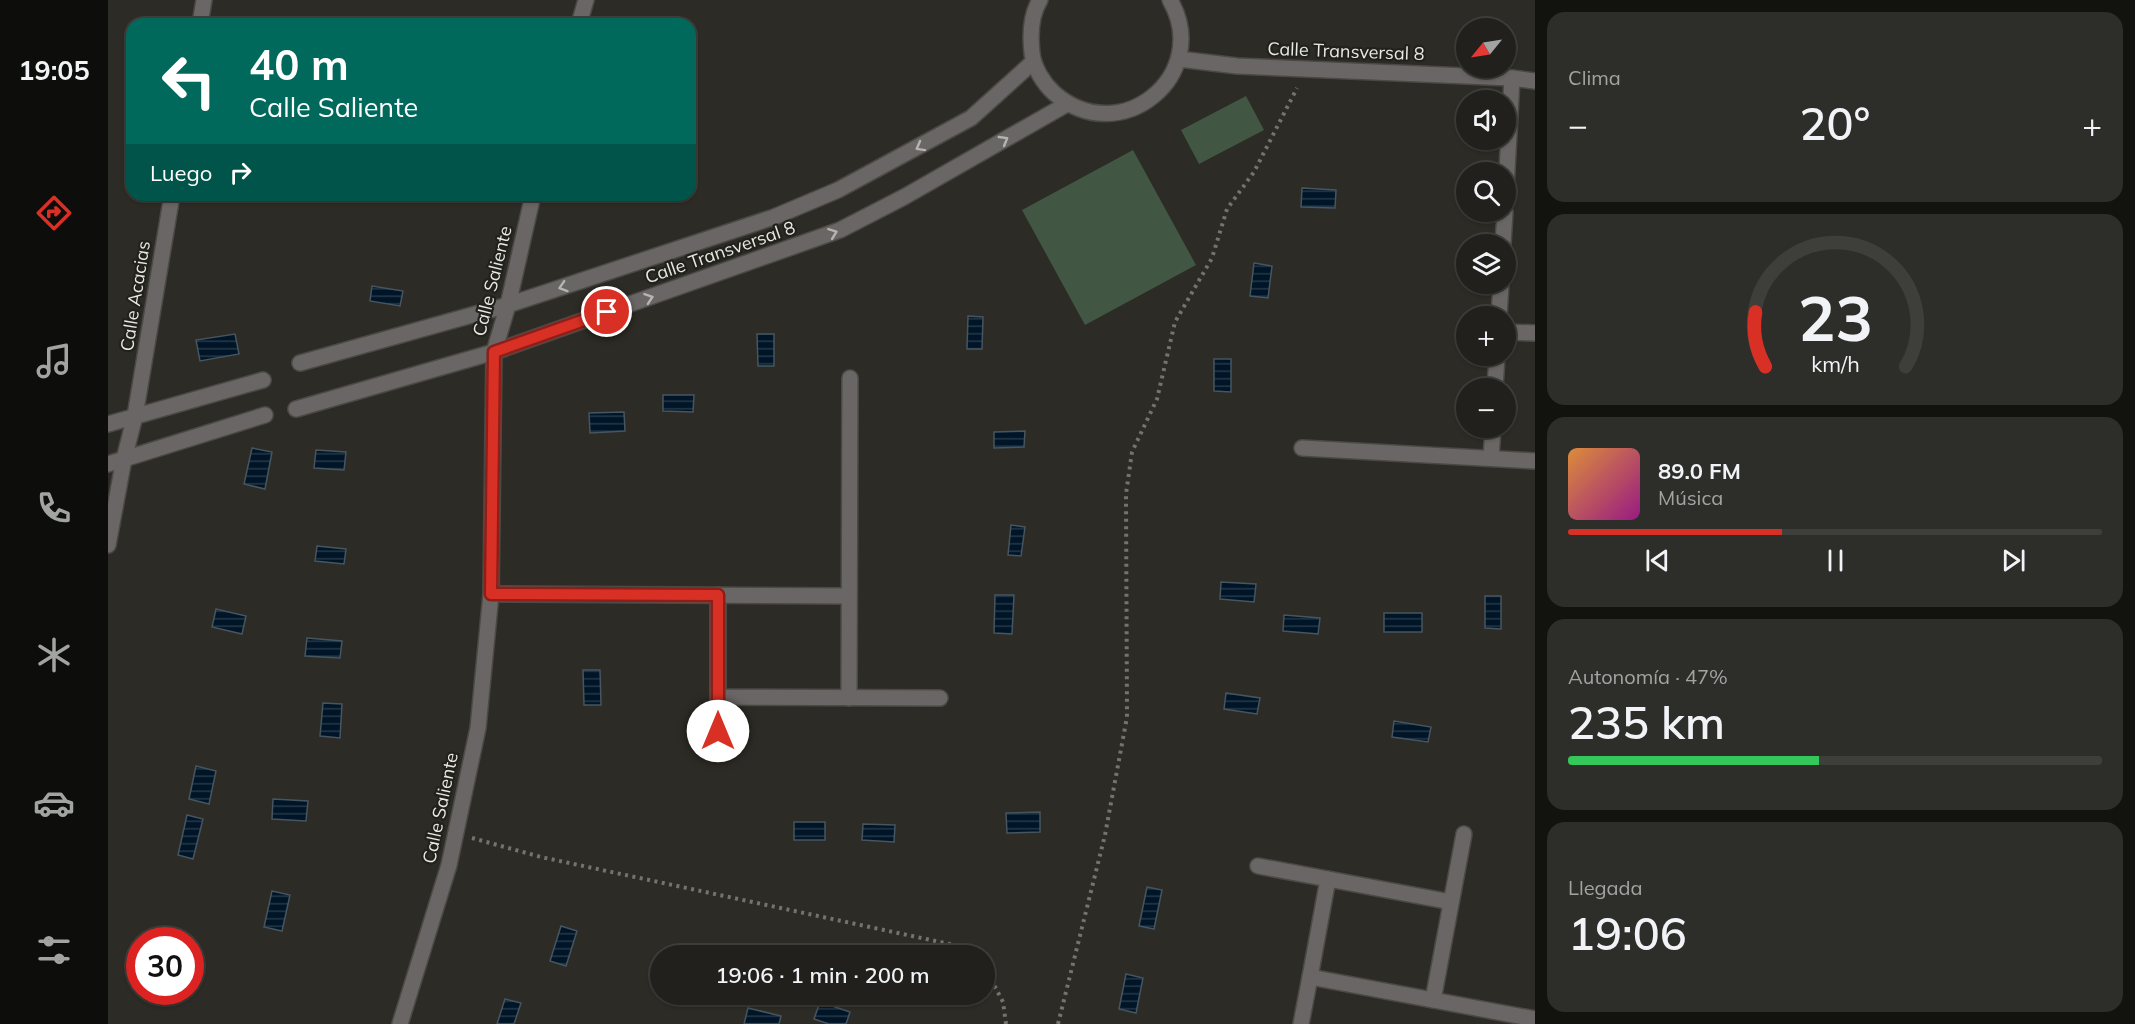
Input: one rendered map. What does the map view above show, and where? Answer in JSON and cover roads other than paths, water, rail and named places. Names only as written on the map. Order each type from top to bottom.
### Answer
[{"type":"street","points":[[201,18],[204,0]]},
{"type":"street","points":[[581,18],[586,0]]},
{"type":"street","points":[[1040,0],[1030,32],[1033,62],[1046,86],[1066,104],[1100,115],[1134,109],[1162,89],[1179,59],[1182,36],[1177,12],[1170,0]]},
{"type":"street","name":"Calle Transversal 8","points":[[1179,59],[1237,66],[1456,76]]},
{"type":"street","name":"Calle Transversal 8","points":[[300,363],[508,305],[774,217],[838,190],[972,118],[1033,62]]},
{"type":"street","points":[[1507,162],[1512,78]]},
{"type":"street","name":"Calle Transversal 8","points":[[1512,78],[1535,81]]},
{"type":"street","name":"Calle Transversal 8","points":[[296,409],[494,352],[840,230],[904,197],[1066,104]]},
{"type":"street","name":"Calle Acacias","points":[[108,545],[124,459],[135,416],[171,201]]},
{"type":"street","name":"Calle Saliente","points":[[400,1024],[449,865],[478,728],[491,594],[494,352],[508,305],[533,201]]},
{"type":"street","points":[[1516,332],[1535,333]]},
{"type":"street","points":[[849,698],[850,378]]},
{"type":"street","points":[[108,424],[263,380]]},
{"type":"street","points":[[108,464],[265,415]]},
{"type":"street","points":[[1491,458],[1492,438]]},
{"type":"street","points":[[1302,448],[1535,461]]},
{"type":"street","points":[[491,594],[849,596]]},
{"type":"street","points":[[717,748],[718,595]]},
{"type":"street","points":[[718,697],[940,698]]},
{"type":"street","points":[[1433,1000],[1464,834]]},
{"type":"street","points":[[1258,866],[1451,902]]},
{"type":"street","points":[[1301,1024],[1328,879]]},
{"type":"street","points":[[1310,977],[1535,1019]]},
{"type":"water","points":[[1302,188],[1336,190],[1335,208],[1301,207]]},
{"type":"water","points":[[1254,263],[1272,266],[1268,298],[1250,296]]},
{"type":"water","points":[[372,286],[403,291],[400,306],[370,301]]},
{"type":"water","points":[[968,316],[983,317],[982,349],[967,349]]},
{"type":"water","points":[[235,334],[239,354],[200,361],[196,340]]},
{"type":"water","points":[[757,334],[774,334],[774,366],[758,366]]},
{"type":"water","points":[[1214,359],[1231,359],[1231,392],[1214,391]]},
{"type":"water","points":[[663,395],[694,395],[693,412],[663,411]]},
{"type":"water","points":[[624,412],[625,431],[590,433],[589,413]]},
{"type":"water","points":[[1025,431],[1024,447],[994,448],[994,432]]},
{"type":"water","points":[[252,448],[272,452],[265,489],[244,484]]},
{"type":"water","points":[[316,450],[346,452],[344,470],[314,468]]},
{"type":"water","points":[[1011,525],[1025,527],[1021,556],[1008,555]]},
{"type":"water","points":[[317,546],[346,549],[344,564],[315,561]]},
{"type":"water","points":[[1221,582],[1256,584],[1254,602],[1220,599]]},
{"type":"water","points":[[995,595],[1014,595],[1012,634],[994,633]]},
{"type":"water","points":[[1485,596],[1501,596],[1501,629],[1485,628]]},
{"type":"water","points":[[216,609],[246,616],[242,634],[212,627]]},
{"type":"water","points":[[1384,613],[1422,613],[1422,632],[1384,632]]},
{"type":"water","points":[[1284,615],[1320,618],[1318,634],[1283,631]]},
{"type":"water","points":[[307,638],[342,641],[340,658],[305,656]]},
{"type":"water","points":[[583,670],[600,670],[601,705],[584,705]]},
{"type":"water","points":[[1226,693],[1260,698],[1257,714],[1224,709]]},
{"type":"water","points":[[323,703],[342,704],[340,738],[320,736]]},
{"type":"water","points":[[1394,721],[1431,727],[1428,742],[1392,737]]},
{"type":"water","points":[[196,766],[216,771],[209,804],[189,799]]},
{"type":"water","points":[[273,799],[308,801],[306,821],[272,819]]},
{"type":"water","points":[[1040,812],[1040,832],[1007,833],[1006,813]]},
{"type":"water","points":[[187,815],[203,819],[193,859],[178,855]]},
{"type":"water","points":[[794,822],[825,822],[825,840],[794,840]]},
{"type":"water","points":[[863,824],[895,825],[894,842],[862,840]]},
{"type":"water","points":[[1147,887],[1162,890],[1154,929],[1139,926]]},
{"type":"water","points":[[272,891],[290,895],[282,931],[264,927]]},
{"type":"water","points":[[561,926],[577,931],[566,966],[550,961]]},
{"type":"water","points":[[1126,974],[1143,978],[1136,1013],[1119,1009]]},
{"type":"water","points":[[505,999],[521,1003],[514,1024],[497,1024]]},
{"type":"water","points":[[819,1005],[829,1005],[850,1012],[846,1024],[829,1024],[814,1019]]},
{"type":"water","points":[[748,1008],[781,1016],[779,1024],[744,1024]]}]
